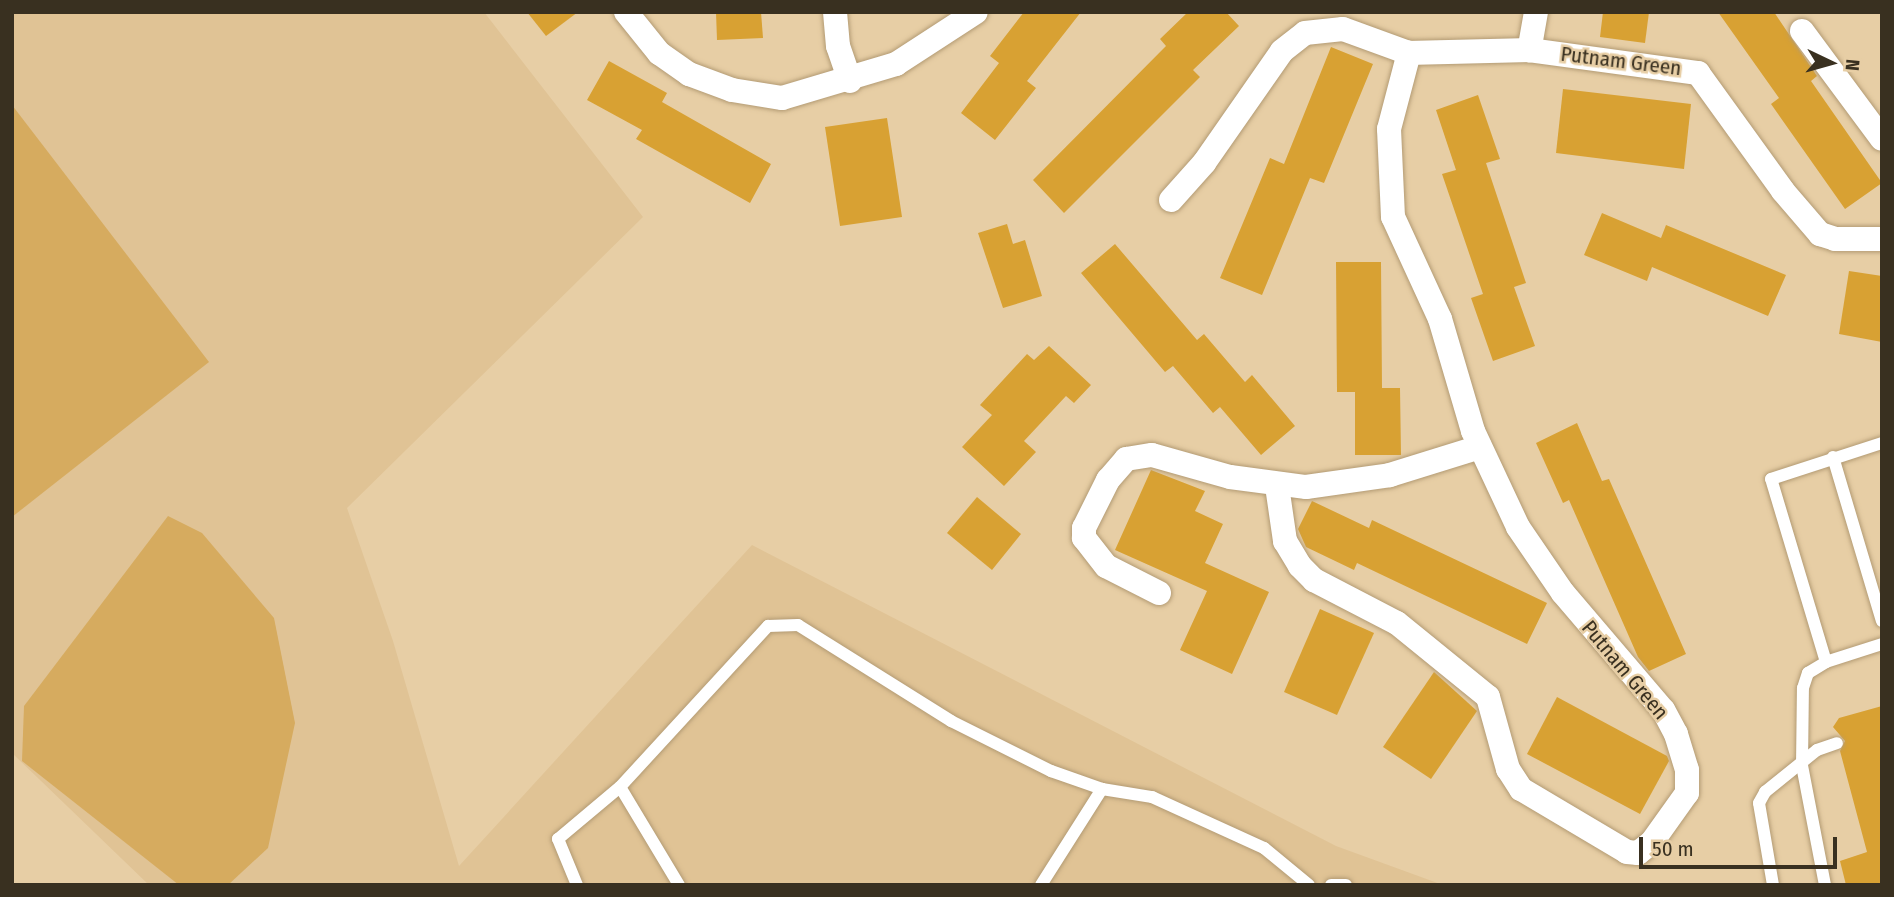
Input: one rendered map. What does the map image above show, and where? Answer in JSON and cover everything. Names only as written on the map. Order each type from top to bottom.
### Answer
[{"type":"street","points":[[626,12],[659,53],[707,83],[782,98],[850,81],[920,51],[976,12]]},
{"type":"street","points":[[835,12],[838,46],[850,81]]},
{"type":"street","name":"Putnam Green","points":[[1529,51],[1536,12]]},
{"type":"street","name":"Putnam Green","points":[[1171,200],[1204,163],[1295,38],[1334,27],[1409,53],[1529,51],[1693,70],[1820,234],[1845,240],[1882,239]]},
{"type":"street","points":[[1802,31],[1882,139]]},
{"type":"street","name":"Putnam Green","points":[[1277,486],[1285,541],[1305,572],[1397,623],[1488,697],[1508,769],[1528,795],[1623,850],[1638,853],[1652,842],[1685,799],[1688,778],[1681,748],[1663,710],[1552,577],[1518,527],[1480,447],[1440,319],[1390,206],[1388,129],[1409,53]]},
{"type":"street","points":[[1159,593],[1106,566],[1084,538],[1084,528],[1120,464],[1135,456],[1152,455],[1277,486],[1360,481],[1480,447]]},
{"type":"lane","points":[[1826,662],[1771,479],[1882,443]]},
{"type":"lane","points":[[1833,457],[1882,621]]},
{"type":"lane","points":[[577,885],[558,839],[620,787],[768,626],[799,625],[951,720],[1051,771],[1102,789],[1152,797],[1264,848],[1309,885]]},
{"type":"lane","points":[[1825,885],[1801,765],[1802,688],[1808,673],[1826,662],[1882,644]]},
{"type":"lane","points":[[1773,885],[1759,803],[1765,792],[1817,750],[1837,743]]},
{"type":"lane","points":[[620,787],[679,885]]},
{"type":"lane","points":[[1041,885],[1102,789]]},
{"type":"lane","points":[[1331,885],[1346,885]]},
{"type":"shaded area","points":[[12,12],[484,12],[643,217],[347,508],[393,641],[459,866],[752,545],[1336,846],[1443,885],[149,885],[12,753]]},
{"type":"shaded area","points":[[12,105],[209,362],[12,517]]},
{"type":"shaded area","points":[[168,516],[202,533],[274,618],[295,723],[268,848],[228,885],[179,885],[22,761],[24,706]]},
{"type":"building","points":[[527,12],[578,12],[546,36]]},
{"type":"building","points":[[716,12],[761,12],[763,38],[717,40]]},
{"type":"building","points":[[1024,12],[1081,12],[1027,81],[1036,88],[995,140],[961,113],[999,63],[990,56]]},
{"type":"building","points":[[1188,12],[1226,12],[1239,26],[1193,70],[1200,77],[1064,213],[1033,180],[1166,46],[1160,39]]},
{"type":"building","points":[[1603,12],[1649,12],[1645,43],[1600,37]]},
{"type":"building","points":[[1718,12],[1774,12],[1817,76],[1811,81],[1882,183],[1845,209],[1771,104],[1779,98]]},
{"type":"building","points":[[1331,47],[1373,64],[1324,183],[1310,178],[1262,295],[1220,278],[1270,158],[1284,164]]},
{"type":"building","points":[[609,61],[667,93],[662,102],[771,164],[750,203],[636,139],[642,130],[587,100]]},
{"type":"building","points":[[1563,89],[1691,104],[1684,169],[1556,153]]},
{"type":"building","points":[[1478,95],[1500,159],[1486,163],[1526,283],[1514,287],[1535,346],[1493,361],[1471,298],[1483,294],[1442,174],[1456,170],[1436,110]]},
{"type":"building","points":[[887,118],[902,217],[840,226],[825,127]]},
{"type":"building","points":[[1602,213],[1661,238],[1666,225],[1786,275],[1768,316],[1652,267],[1647,281],[1584,255]]},
{"type":"building","points":[[1007,224],[1013,244],[1025,240],[1042,296],[1003,308],[978,233]]},
{"type":"building","points":[[1115,244],[1197,340],[1204,334],[1245,382],[1252,375],[1295,426],[1261,455],[1220,407],[1213,413],[1173,366],[1165,372],[1081,273]]},
{"type":"building","points":[[1336,262],[1381,262],[1382,388],[1400,388],[1401,455],[1355,455],[1355,392],[1337,392]]},
{"type":"building","points":[[1849,271],[1882,276],[1882,342],[1839,334]]},
{"type":"building","points":[[1049,346],[1091,385],[1074,403],[1066,396],[1024,441],[1036,452],[1004,486],[962,447],[992,415],[980,405],[1027,354],[1034,360]]},
{"type":"building","points":[[1577,423],[1602,481],[1609,479],[1686,654],[1649,671],[1638,657],[1569,500],[1563,503],[1536,443]]},
{"type":"building","points":[[1151,470],[1205,491],[1195,511],[1223,524],[1205,563],[1269,592],[1232,674],[1180,650],[1207,591],[1115,550]]},
{"type":"building","points":[[977,497],[1021,534],[992,570],[947,533]]},
{"type":"building","points":[[1312,501],[1369,528],[1372,520],[1547,603],[1527,644],[1357,563],[1354,570],[1306,547],[1298,529]]},
{"type":"building","points":[[1320,609],[1374,633],[1337,715],[1284,692]]},
{"type":"building","points":[[1434,672],[1477,711],[1431,779],[1383,747]]},
{"type":"building","points":[[1557,697],[1667,756],[1669,761],[1640,814],[1527,754]]},
{"type":"building","points":[[1882,706],[1882,885],[1846,885],[1840,861],[1867,852],[1840,751],[1845,741],[1833,727],[1839,718]]}]
